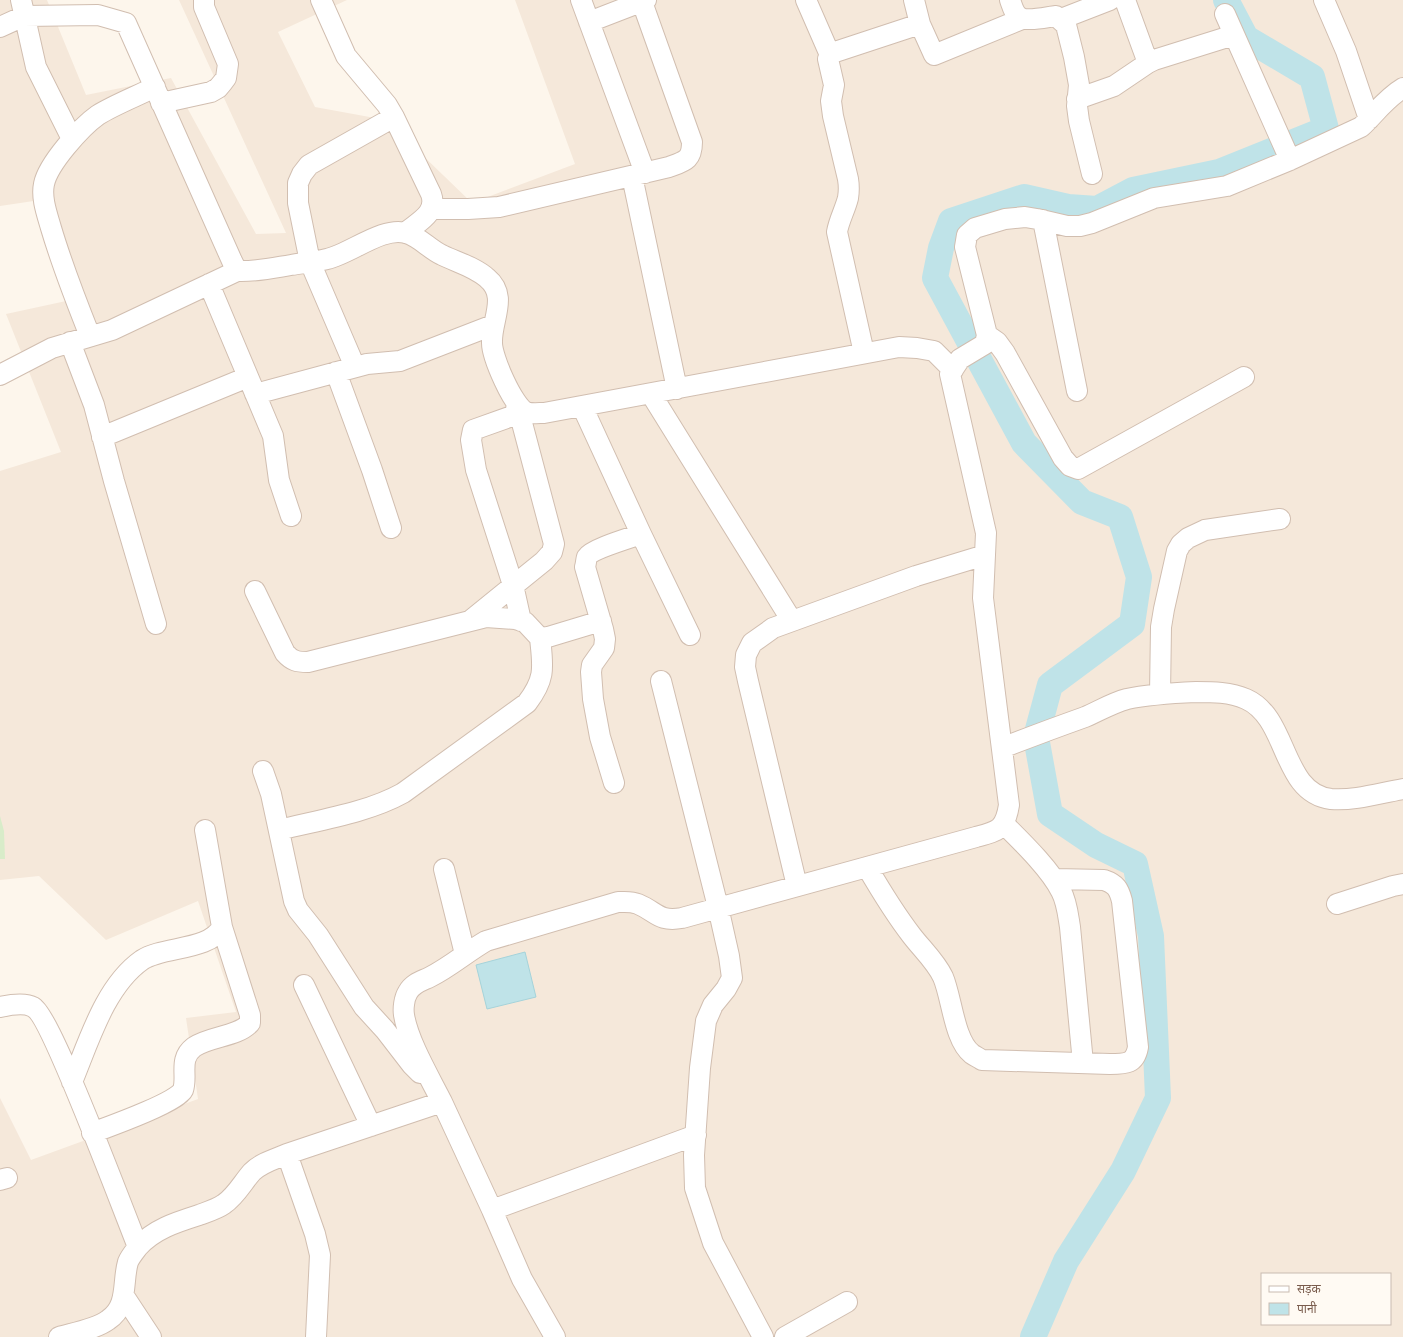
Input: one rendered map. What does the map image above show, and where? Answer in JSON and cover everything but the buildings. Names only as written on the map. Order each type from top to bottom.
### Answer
[{"type":"street","points":[[90,336],[57,250],[47,214],[43,193],[46,177],[60,154],[72,139],[88,122],[98,115],[158,95],[211,92],[218,88],[226,78],[228,64],[204,7],[204,0]]},
{"type":"street","points":[[321,0],[346,56],[387,105],[432,194],[434,201],[432,209],[405,233]]},
{"type":"street","points":[[581,0],[639,174],[677,389]]},
{"type":"street","points":[[806,0],[830,55],[828,64],[834,85],[831,106],[848,179],[849,190],[838,224],[837,232],[864,354]]},
{"type":"street","points":[[914,0],[920,24],[934,55],[1022,19],[1056,16],[1061,19],[1066,25],[1074,57],[1079,86],[1077,99],[1079,121],[1092,174]]},
{"type":"street","points":[[1010,0],[1014,10],[1022,19]]},
{"type":"street","points":[[1061,19],[1110,0]]},
{"type":"street","points":[[1125,0],[1148,63]]},
{"type":"street","points":[[1324,0],[1346,52],[1370,119]]},
{"type":"street","points":[[432,209],[468,209],[499,206],[669,167],[688,158],[692,152],[692,142],[644,1],[589,22]]},
{"type":"street","points":[[22,8],[36,67],[72,139]]},
{"type":"street","points":[[0,27],[22,8],[98,15],[126,23],[237,271]]},
{"type":"street","points":[[1225,14],[1289,158]]},
{"type":"street","points":[[830,55],[920,24]]},
{"type":"street","points":[[1077,99],[1114,86],[1148,63],[1234,35]]},
{"type":"street","points":[[986,340],[965,247],[967,235],[975,228],[1005,219],[1025,217],[1068,226],[1080,226],[1092,223],[1154,198],[1227,186],[1361,127],[1387,99],[1403,88]]},
{"type":"street","points":[[391,528],[372,470],[346,370],[310,262],[298,203],[298,183],[302,174],[309,165],[394,117]]},
{"type":"street","points":[[1043,220],[1077,391]]},
{"type":"street","points":[[0,375],[52,348],[112,330],[237,271],[252,272],[328,259],[392,232],[405,233],[418,239],[433,251],[479,271],[488,278],[496,290],[499,304],[493,325],[492,344],[495,360],[517,404],[554,544],[552,552],[470,620]]},
{"type":"street","points":[[209,284],[272,436],[279,480],[291,516]]},
{"type":"street","points":[[102,437],[252,385],[346,370],[367,364],[400,361],[493,325]]},
{"type":"street","points":[[555,1337],[522,1279],[492,1210],[410,1036],[404,1015],[404,1004],[408,992],[416,983],[442,970],[486,941],[618,902],[636,903],[663,918],[672,920],[986,835],[997,830],[1004,824],[1009,806],[983,598],[986,533],[950,374],[956,365],[986,340]]},
{"type":"street","points":[[986,340],[997,342],[1005,353],[1063,458],[1070,466],[1078,469],[1244,377]]},
{"type":"street","points":[[70,342],[94,405],[156,624]]},
{"type":"street","points":[[517,404],[527,412],[544,413],[899,347],[934,350],[956,365]]},
{"type":"street","points":[[651,394],[792,621]]},
{"type":"street","points":[[517,404],[515,415],[473,430],[470,440],[476,470],[513,585],[521,621]]},
{"type":"street","points":[[582,406],[641,534],[690,635]]},
{"type":"street","points":[[1160,694],[1160,641],[1164,609],[1177,551],[1181,544],[1188,538],[1205,530],[1280,519]]},
{"type":"street","points":[[614,783],[600,737],[593,699],[591,672],[592,665],[604,648],[605,639],[585,567],[586,558],[590,554],[599,549],[641,534]]},
{"type":"street","points":[[797,886],[745,667],[746,654],[752,643],[773,628],[916,576],[985,555]]},
{"type":"street","points":[[255,590],[285,653],[291,660],[298,662],[308,662],[486,617],[525,622],[540,638],[543,663],[542,676],[539,685],[527,703],[403,793],[373,806],[279,830]]},
{"type":"street","points":[[540,638],[601,621]]},
{"type":"street","points":[[661,681],[718,907],[729,956],[732,978],[726,990],[713,1005],[706,1021],[700,1068],[694,1155],[695,1188],[713,1243],[763,1337]]},
{"type":"street","points":[[1002,748],[1125,700],[1160,694],[1215,692],[1234,695],[1247,700],[1266,714],[1296,776],[1314,793],[1324,798],[1356,798],[1403,789]]},
{"type":"street","points":[[263,771],[271,794],[294,901],[298,910],[318,935],[364,1007],[385,1030],[418,1072],[431,1081]]},
{"type":"street","points":[[1004,824],[1054,879],[1067,905],[1083,1063]]},
{"type":"street","points":[[92,1133],[164,1104],[180,1095],[183,1089],[187,1054],[194,1047],[240,1030],[250,1023],[250,1014],[222,927],[205,830]]},
{"type":"street","points":[[867,867],[883,895],[899,918],[943,976],[949,992],[959,1034],[971,1054],[982,1060],[1122,1064],[1132,1060],[1136,1055],[1138,1047],[1122,900],[1117,887],[1104,880],[1054,879]]},
{"type":"street","points":[[444,869],[465,954]]},
{"type":"street","points":[[1337,904],[1403,884]]},
{"type":"street","points":[[72,1082],[105,1004],[126,974],[144,959],[214,937],[219,933],[222,927]]},
{"type":"street","points":[[304,985],[371,1126]]},
{"type":"street","points":[[0,1007],[24,1005],[34,1007],[41,1015],[72,1082],[138,1247]]},
{"type":"street","points":[[59,1337],[95,1326],[108,1320],[116,1312],[124,1296],[128,1261],[138,1247],[152,1234],[171,1224],[224,1204],[233,1196],[253,1171],[266,1162],[442,1102]]},
{"type":"street","points":[[492,1210],[696,1135]]},
{"type":"street","points":[[287,1154],[315,1234],[320,1255],[316,1337]]},
{"type":"street","points":[[124,1296],[151,1337]]},
{"type":"street","points":[[785,1337],[847,1302]]},
{"type":"shaded area","points":[[0,0],[47,0],[86,95],[171,78],[256,234],[286,233],[179,0],[347,0],[278,32],[315,107],[386,120],[472,203],[575,164],[515,0],[1403,0],[1403,1337],[0,1337],[0,1098],[31,1160],[198,1099],[186,1018],[236,1012],[198,901],[106,940],[39,876],[0,880],[0,471],[61,452],[6,314],[80,298],[47,199],[0,206]]},
{"type":"green space","points":[[0,816],[4,831],[5,859],[0,859]]},
{"type":"water","points":[[525,952],[536,997],[487,1009],[476,965]]},
{"type":"waterway","points":[[1033,1337],[1066,1261],[1123,1171],[1158,1098],[1151,936],[1135,864],[1096,845],[1050,814],[1036,737],[1050,685],[1132,624],[1139,577],[1120,517],[1082,502],[1024,443],[935,278],[941,248],[951,221],[1024,197],[1068,207],[1097,209],[1133,190],[1219,172],[1326,129],[1312,77],[1246,38],[1226,0]]}]
